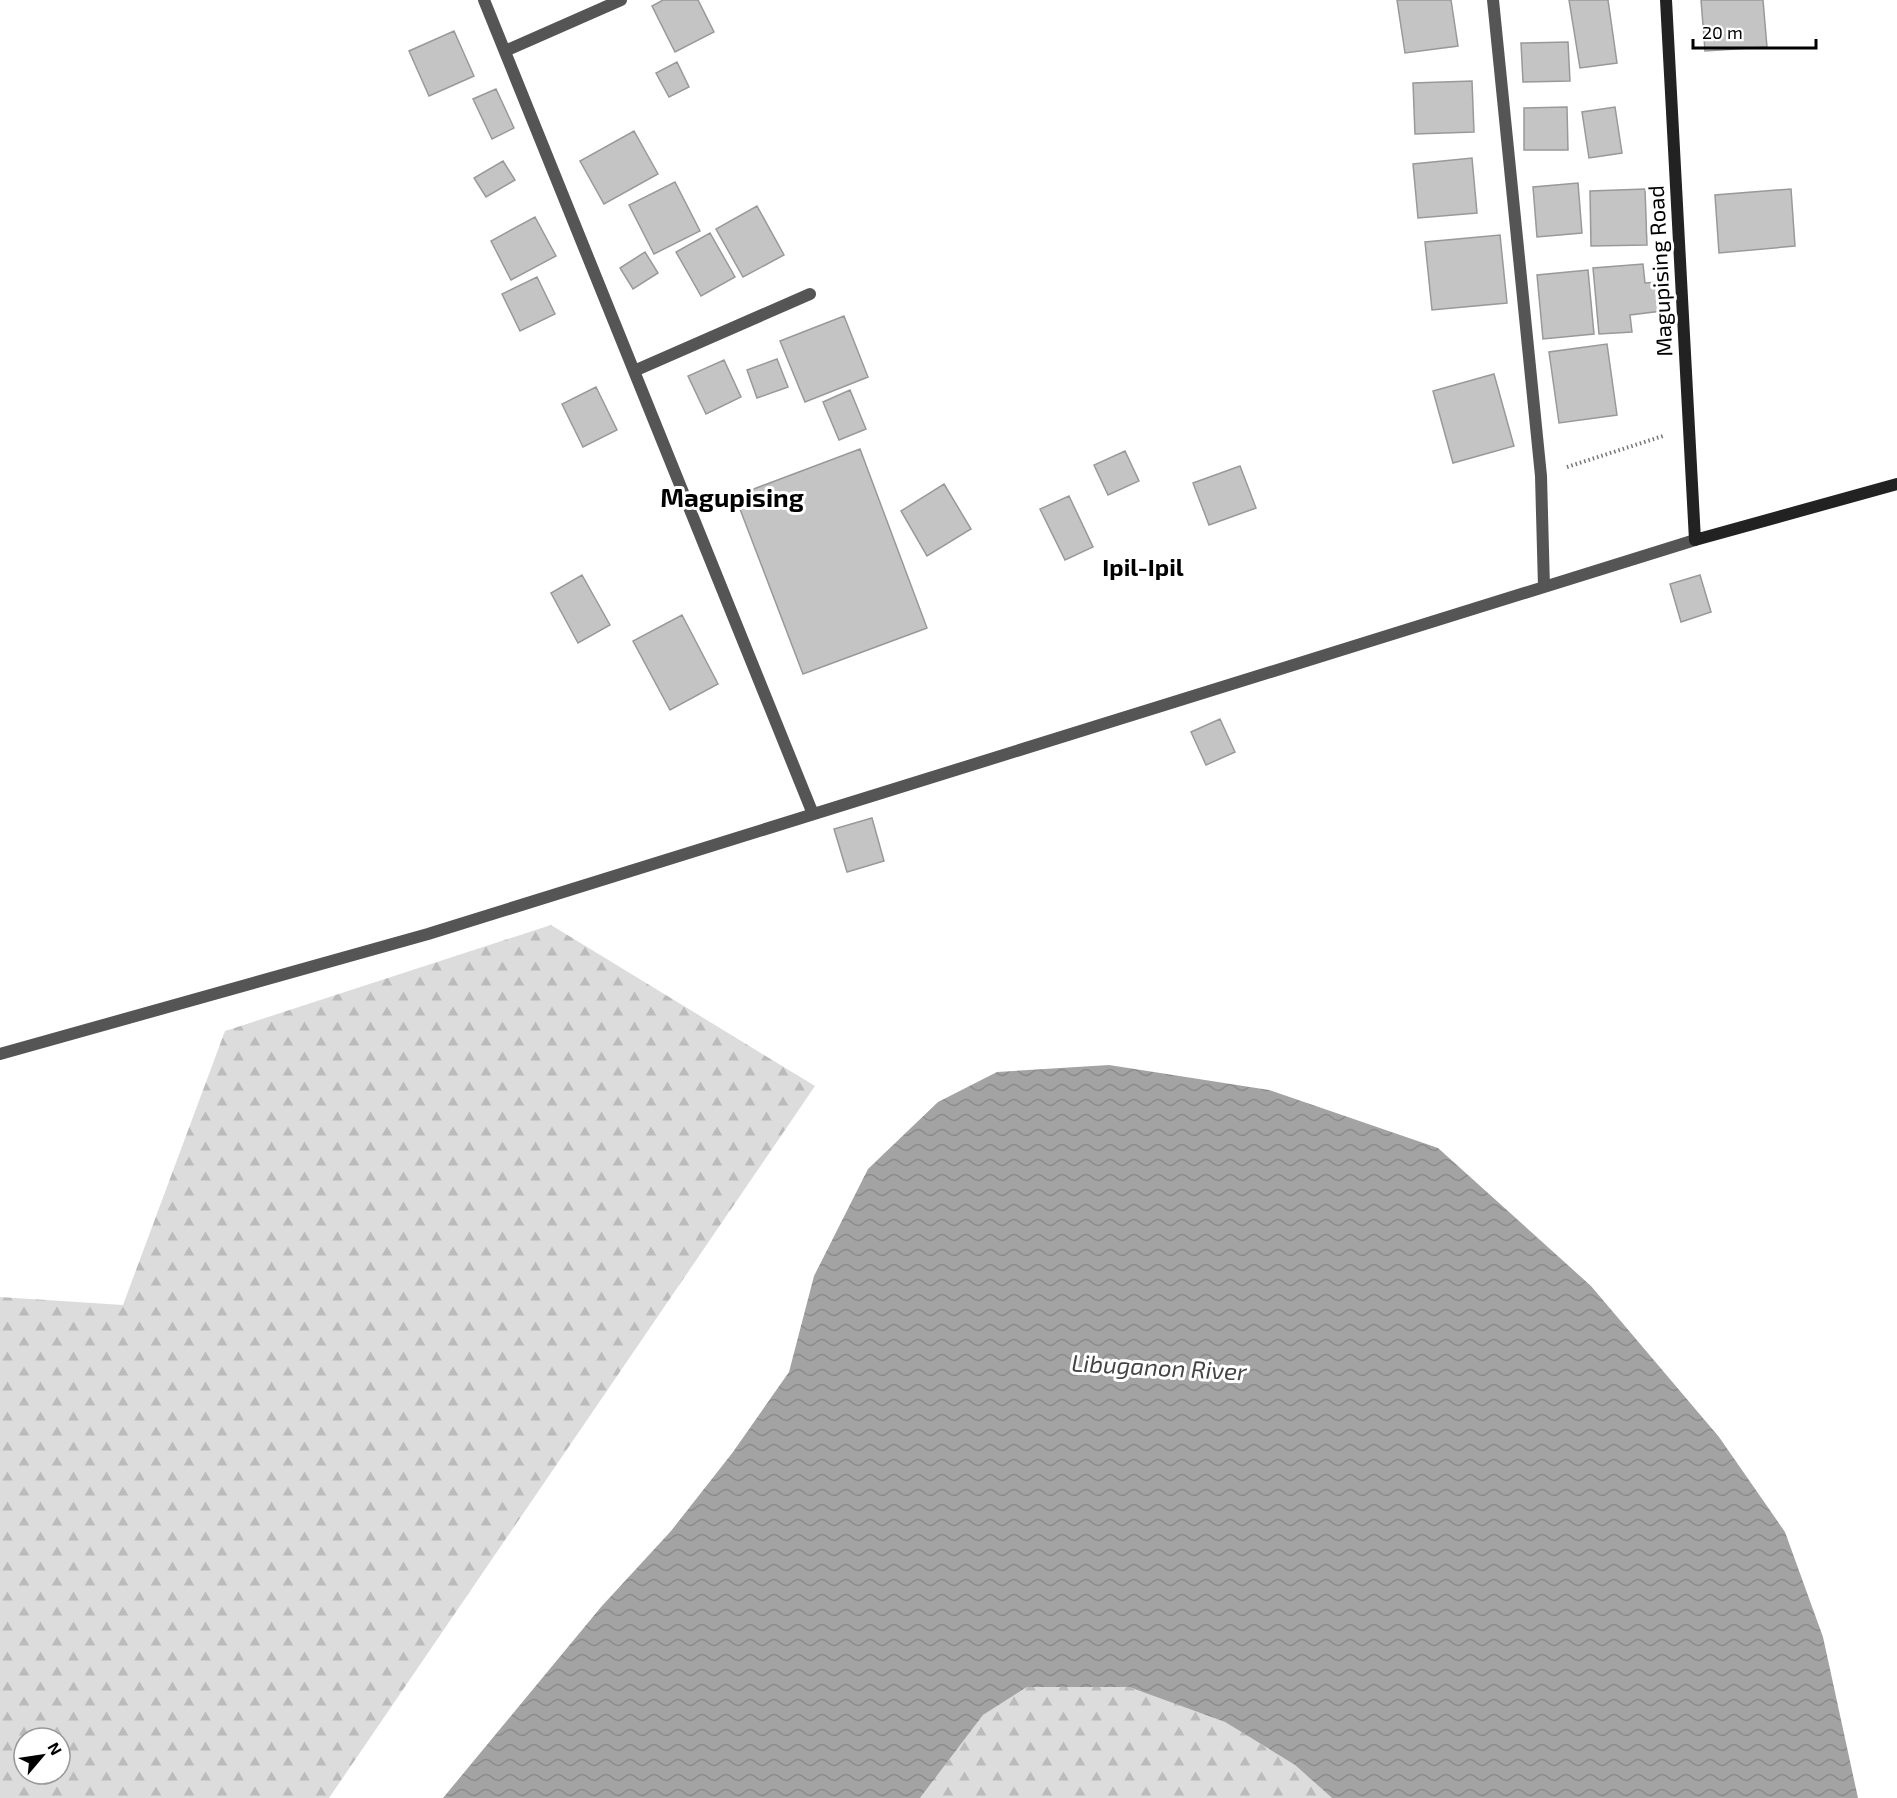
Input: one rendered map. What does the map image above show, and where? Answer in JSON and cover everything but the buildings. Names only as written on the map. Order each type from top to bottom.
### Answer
[{"type":"street","points":[[484,0],[813,814]]},
{"type":"street","points":[[505,51],[621,0]]},
{"type":"street","points":[[1493,0],[1541,476],[1544,587]]},
{"type":"street","name":"Magupising Road","points":[[1666,0],[1695,540]]},
{"type":"street","points":[[634,371],[810,294]]},
{"type":"street","points":[[0,1054],[428,934],[1695,540],[1897,484]]},
{"type":"path","points":[[1541,476],[1689,428]]},
{"type":"green space","points":[[551,925],[815,1086],[329,1798],[0,1798],[0,1297],[123,1305],[225,1031]]},
{"type":"green space","points":[[1027,1687],[1129,1687],[1225,1722],[1295,1765],[1332,1798],[920,1798],[983,1715]]},
{"type":"water","name":"Libuganon River","points":[[1109,1065],[1269,1090],[1438,1148],[1591,1286],[1719,1437],[1785,1532],[1823,1637],[1858,1798],[1332,1798],[1295,1765],[1225,1722],[1129,1687],[1027,1687],[983,1715],[920,1798],[443,1798],[601,1607],[671,1531],[733,1452],[789,1372],[814,1276],[868,1169],[938,1102],[997,1072]]},
{"type":"district","name":"Magupising","points":[[732,498]]},
{"type":"district","name":"Ipil-Ipil","points":[[1143,568]]}]
